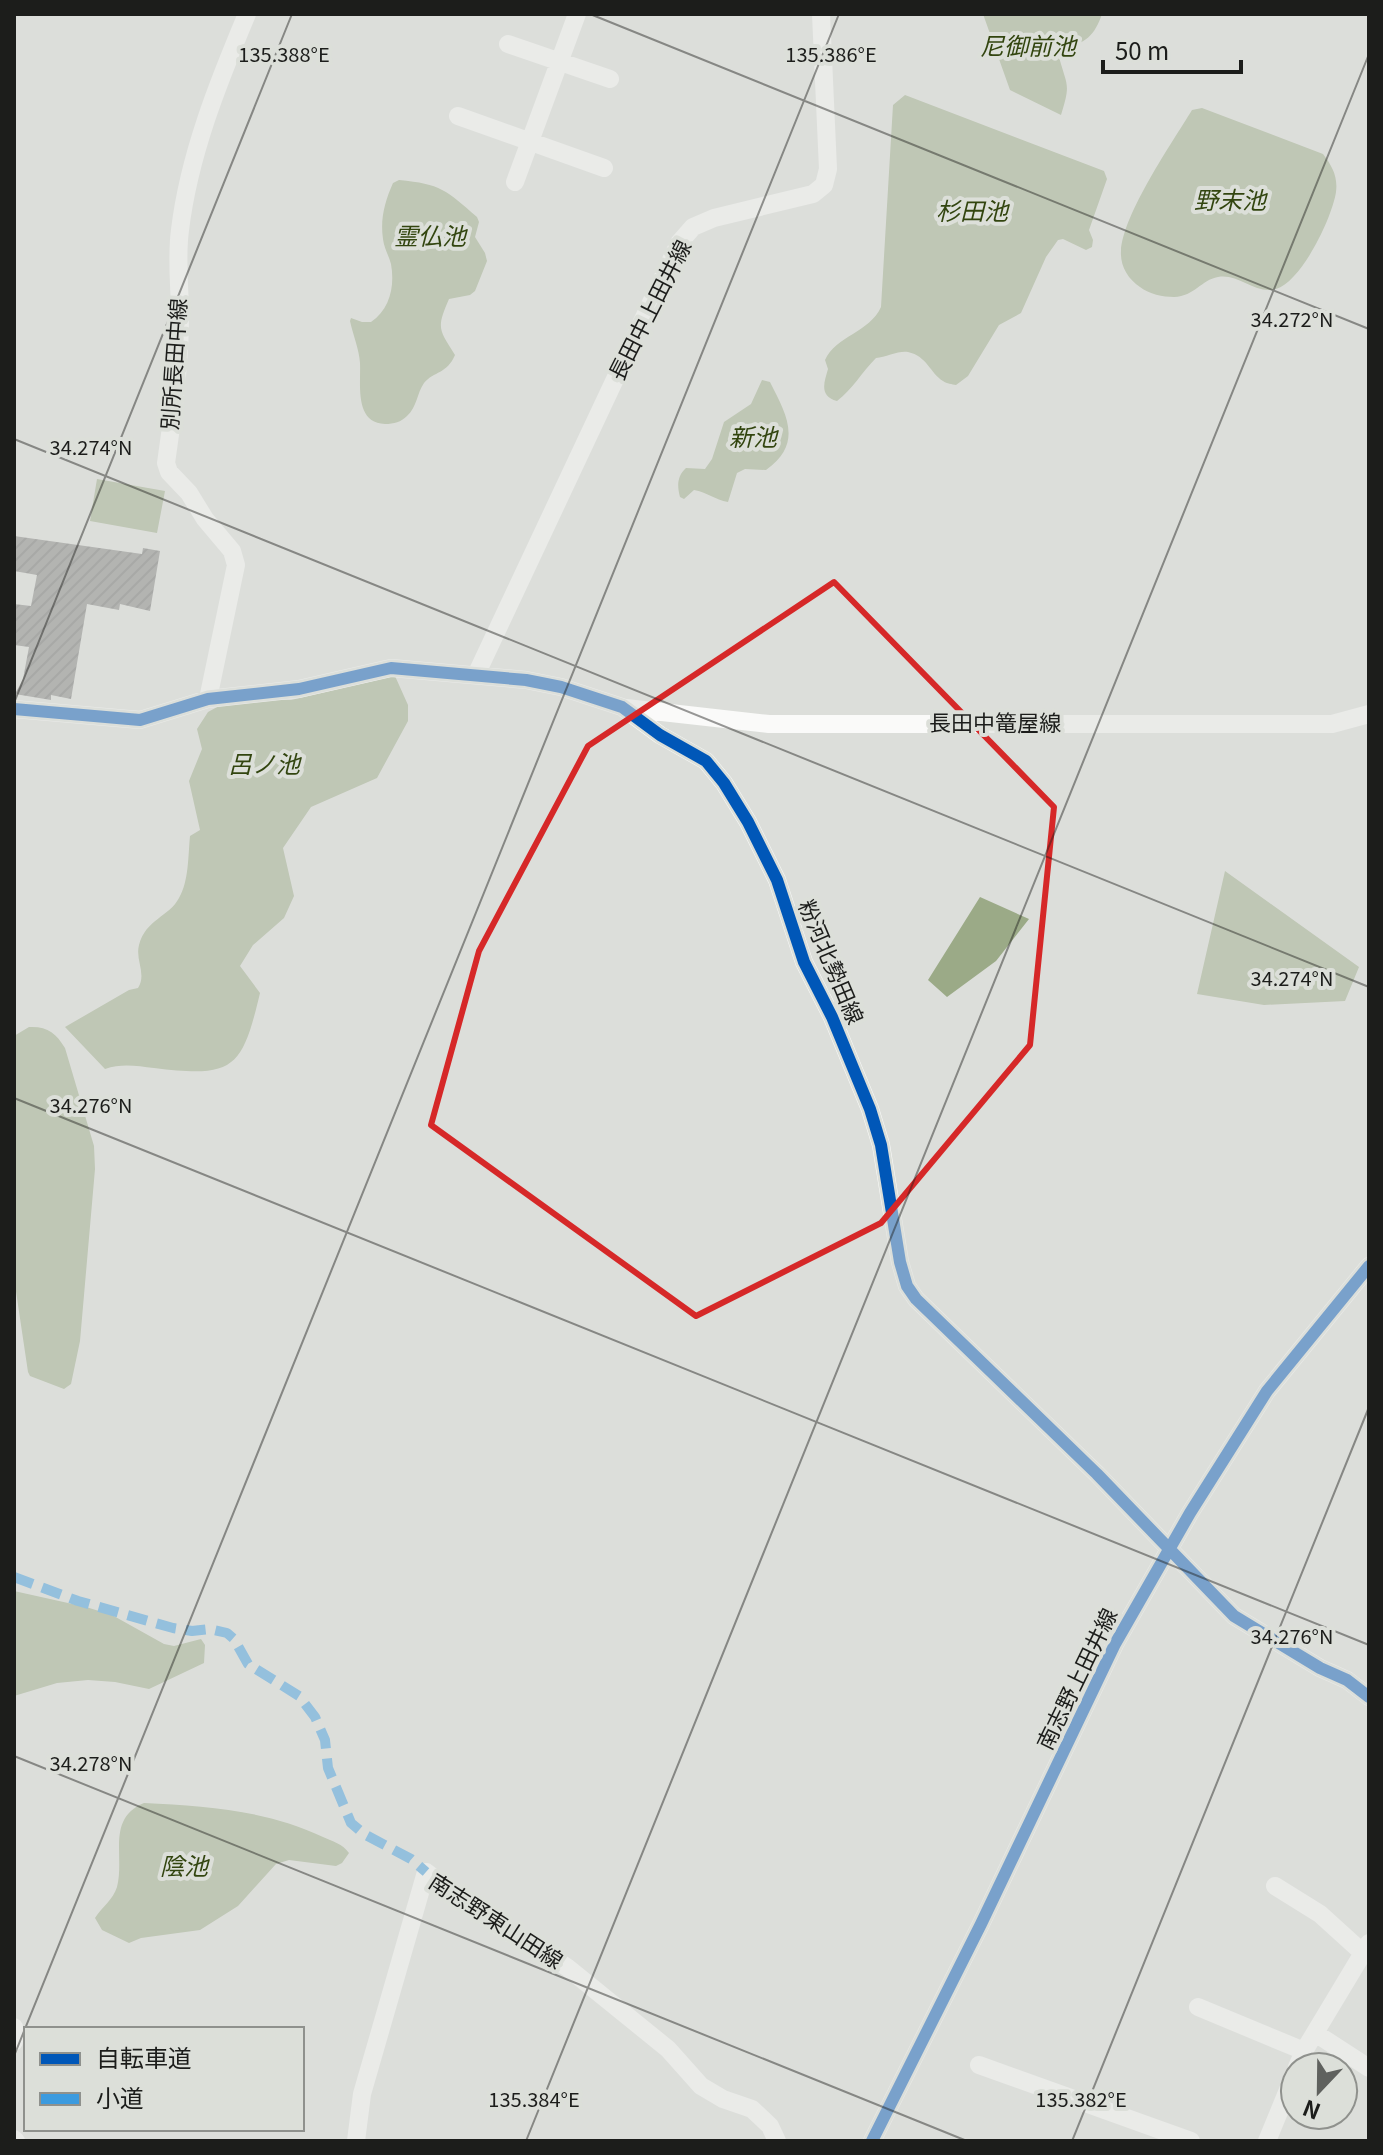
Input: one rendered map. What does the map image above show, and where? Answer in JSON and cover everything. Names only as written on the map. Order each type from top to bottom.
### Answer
[{"type":"street","name":"別所長田中線","points":[[208,699],[236,565],[232,551],[205,519],[189,493],[169,472],[166,463],[179,370],[177,259],[186,184],[247,14]]},
{"type":"street","points":[[515,182],[577,14]]},
{"type":"street","name":"長田中上田井線","points":[[476,675],[679,243],[693,227],[714,218],[813,194],[824,185],[828,169],[821,14]]},
{"type":"street","points":[[508,44],[610,79]]},
{"type":"street","points":[[458,116],[604,168]]},
{"type":"street","name":"粉河北勢田線","points":[[14,709],[140,720],[208,699],[299,689],[391,668],[476,675],[561,687],[622,707],[660,735],[706,761],[748,822],[777,880],[804,962],[832,1017],[870,1109],[881,1145],[900,1262],[907,1286],[916,1299],[1097,1474],[1234,1616],[1320,1668],[1347,1680],[1369,1697]]},
{"type":"street","name":"長田中篭屋線","points":[[622,707],[769,724],[1332,724],[1369,714]]},
{"type":"street","name":"南志野上田井線","points":[[872,2141],[981,1924],[1115,1644],[1169,1549],[1267,1391],[1369,1266]]},
{"type":"street","name":"南志野東山田線","points":[[356,2141],[362,2094],[426,1872],[505,1931],[531,1943],[568,1968],[668,2049],[701,2086],[723,2099],[752,2109],[770,2126],[777,2141]]},
{"type":"street","points":[[1275,1886],[1320,1914],[1365,1956],[1305,2051]]},
{"type":"street","points":[[1198,2007],[1285,2051]]},
{"type":"street","points":[[14,2027],[14,2042]]},
{"type":"street","points":[[1315,2033],[1369,2068]]},
{"type":"street","points":[[979,2065],[1191,2141]]},
{"type":"street","points":[[1267,2141],[1279,2112]]},
{"type":"highlighted area","points":[[834,582],[1054,807],[1030,1045],[881,1223],[696,1316],[431,1125],[479,951],[588,746]]},
{"type":"water","name":"尼御前池","points":[[983,14],[1102,14],[1088,37],[1064,48],[1059,57],[1067,85],[1061,115],[1010,90]]},
{"type":"water","name":"杉田池","points":[[905,95],[1104,171],[1107,179],[1089,230],[1092,247],[1086,250],[1063,239],[1058,240],[1046,257],[1021,313],[999,325],[968,376],[956,385],[939,378],[920,357],[901,352],[876,358],[837,401],[825,392],[828,369],[825,360],[837,345],[869,322],[881,307],[893,105]]},
{"type":"water","name":"野末池","points":[[1202,108],[1323,154],[1334,172],[1336,192],[1322,232],[1296,274],[1276,289],[1261,289],[1233,278],[1218,277],[1187,294],[1165,296],[1140,287],[1123,267],[1121,251],[1124,236],[1139,199],[1192,110]]},
{"type":"water","name":"霊仏池","points":[[399,180],[434,186],[458,200],[477,217],[479,222],[475,237],[487,261],[475,291],[449,299],[445,309],[441,328],[455,355],[452,361],[424,383],[407,416],[385,424],[375,422],[364,410],[359,358],[350,321],[351,318],[371,322],[383,311],[390,296],[392,272],[382,232],[383,217],[393,183]]},
{"type":"water","name":"新池","points":[[762,380],[770,382],[786,417],[788,439],[778,460],[766,470],[745,469],[737,473],[728,502],[694,490],[684,499],[680,497],[678,481],[683,471],[686,468],[705,469],[712,459],[724,422],[751,404]]},
{"type":"water","points":[[97,479],[165,491],[157,533],[90,521]]},
{"type":"water","name":"呂ノ池","points":[[395,676],[408,705],[408,721],[377,778],[311,807],[283,848],[294,896],[284,918],[253,945],[240,966],[260,993],[240,1053],[218,1069],[202,1071],[130,1066],[105,1069],[65,1027],[129,990],[138,988],[141,977],[138,951],[142,936],[175,904],[185,884],[190,836],[200,830],[189,781],[202,749],[197,729],[208,712],[219,706],[263,699],[291,700]]},
{"type":"water","points":[[1225,871],[1359,967],[1345,1001],[1264,1005],[1197,994]]},
{"type":"water","points":[[980,897],[1029,919],[996,961],[947,997],[928,980]]},
{"type":"water","points":[[29,1027],[50,1032],[65,1048],[94,1146],[95,1169],[80,1341],[71,1384],[64,1389],[30,1376],[28,1372],[14,1278],[14,1036]]},
{"type":"water","points":[[14,1591],[112,1615],[164,1644],[174,1646],[201,1639],[205,1645],[204,1663],[149,1689],[88,1680],[57,1683],[14,1696]]},
{"type":"water","name":"陰池","points":[[144,1803],[258,1815],[337,1843],[349,1853],[336,1866],[289,1860],[276,1864],[238,1906],[200,1930],[141,1938],[129,1943],[102,1930],[95,1918],[117,1887],[121,1828],[132,1810]]},
{"type":"building","points":[[14,536],[142,554],[143,548],[160,551],[150,611],[120,604],[119,610],[87,604],[71,699],[51,695],[51,700],[15,694],[23,679],[29,647],[14,645],[14,604],[31,606],[37,575],[14,571]]},
{"type":"marked path","points":[[14,1577],[78,1601],[173,1628],[192,1631],[210,1629],[227,1633],[234,1639],[248,1664],[299,1696],[315,1717],[325,1740],[328,1768],[351,1823],[364,1834],[411,1859],[426,1872]]},
{"type":"cycle path","points":[[14,709],[140,720],[208,699],[299,689],[391,668],[526,680],[561,687],[622,707],[660,735],[706,761],[748,822],[777,880],[804,962],[832,1017],[870,1109],[881,1145],[900,1262],[907,1286],[916,1299],[1097,1474],[1234,1616],[1320,1668],[1347,1680],[1369,1697]]},
{"type":"cycle path","points":[[872,2141],[981,1924],[1115,1644],[1190,1513],[1267,1391],[1369,1266]]}]
